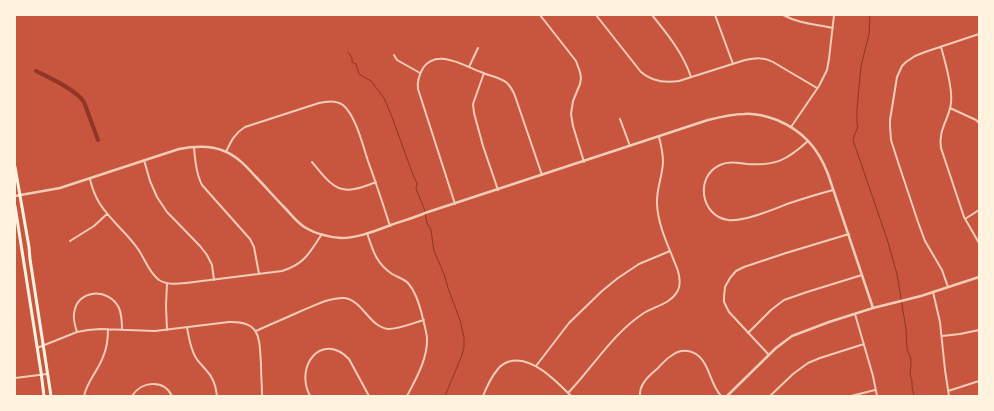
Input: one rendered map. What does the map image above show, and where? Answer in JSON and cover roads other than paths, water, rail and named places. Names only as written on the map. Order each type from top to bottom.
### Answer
[{"type":"main road","points":[[15,167],[29,247],[51,396]]},
{"type":"main road","points":[[15,206],[44,396]]},
{"type":"street","points":[[540,15],[576,61],[580,72],[580,84],[573,101],[571,114],[573,126],[584,162]]},
{"type":"street","points":[[596,15],[641,72],[654,80],[674,82],[750,59],[762,58],[768,59],[817,88]]},
{"type":"street","points":[[652,15],[680,52],[691,77]]},
{"type":"street","points":[[715,15],[733,64]]},
{"type":"street","points":[[783,15],[801,22],[833,28]]},
{"type":"street","points":[[792,127],[824,76],[828,64],[834,15]]},
{"type":"street","points":[[948,287],[942,270],[925,241],[918,222],[891,140],[890,126],[897,77],[902,66],[915,56],[979,34]]},
{"type":"street","points":[[941,47],[952,100],[941,131],[941,148],[965,219],[979,243]]},
{"type":"street","points":[[469,67],[478,48]]},
{"type":"street","points":[[394,54],[397,60],[420,73]]},
{"type":"street","points":[[455,204],[418,84],[418,77],[420,73],[433,61],[448,60],[458,62],[503,80],[510,87],[517,101],[542,175]]},
{"type":"street","points":[[484,73],[473,104],[474,113],[483,146],[498,190]]},
{"type":"street","points":[[226,152],[233,136],[245,127],[314,104],[335,102],[344,106],[353,120],[360,137],[390,226]]},
{"type":"street","points":[[950,108],[976,120],[979,123]]},
{"type":"street","points":[[15,196],[60,188],[180,149],[207,147],[226,152],[245,165],[301,224],[322,234],[342,238],[357,236],[390,226],[708,120],[723,116],[753,114],[768,117],[792,127],[808,140],[822,159],[834,190],[873,308]]},
{"type":"street","points":[[620,119],[630,146]]},
{"type":"street","points":[[568,393],[627,327],[646,312],[667,302],[677,292],[679,287],[680,279],[678,271],[659,217],[657,205],[657,192],[663,163],[659,137]]},
{"type":"street","points":[[808,140],[787,158],[776,162],[761,165],[731,162],[719,165],[706,179],[703,189],[706,203],[719,217],[732,220],[759,214],[819,193],[834,190]]},
{"type":"street","points":[[194,147],[196,168],[202,185],[250,239],[254,247],[259,274]]},
{"type":"street","points":[[144,160],[156,197],[167,212],[207,255],[212,265],[214,280]]},
{"type":"street","points":[[312,162],[328,180],[340,189],[350,190],[362,188],[376,182]]},
{"type":"street","points":[[90,178],[95,195],[107,214],[134,243],[152,274],[160,281],[167,283],[186,283],[282,271],[301,262],[308,255],[322,234]]},
{"type":"street","points":[[965,219],[979,210]]},
{"type":"street","points":[[70,241],[94,226],[107,214]]},
{"type":"street","points":[[367,233],[373,252],[382,267],[407,282],[413,290],[424,320],[427,339],[425,355],[407,396]]},
{"type":"street","points":[[769,355],[728,312],[724,302],[724,292],[725,287],[733,274],[740,269],[753,264],[849,234]]},
{"type":"street","points":[[536,366],[568,323],[602,291],[639,264],[670,251]]},
{"type":"street","points":[[748,333],[771,310],[784,300],[862,275]]},
{"type":"street","points":[[727,396],[782,343],[792,336],[873,308],[921,296],[979,277]]},
{"type":"street","points":[[167,283],[167,330]]},
{"type":"street","points":[[933,292],[942,336],[949,396]]},
{"type":"street","points":[[77,332],[74,320],[74,310],[86,295],[96,294],[105,295],[116,304],[120,312],[122,330]]},
{"type":"street","points":[[256,331],[318,304],[340,298],[350,299],[382,327],[392,329],[424,320]]},
{"type":"street","points":[[855,314],[873,376],[877,396]]},
{"type":"street","points":[[37,348],[77,332],[88,330],[108,329],[148,331],[236,322],[247,324],[256,331],[258,335],[260,346],[262,396]]},
{"type":"street","points":[[187,327],[189,342],[193,352],[198,361],[212,378],[217,396]]},
{"type":"street","points":[[84,396],[87,385],[104,356],[108,329]]},
{"type":"street","points":[[942,336],[979,330]]},
{"type":"street","points":[[770,396],[808,362],[864,344]]},
{"type":"street","points":[[310,396],[306,382],[306,367],[315,354],[329,349],[340,352],[349,359],[369,396]]},
{"type":"street","points":[[640,396],[639,391],[643,383],[667,359],[679,351],[696,353],[702,358],[717,392],[721,396]]},
{"type":"street","points":[[487,396],[483,395],[488,383],[499,368],[510,362],[521,361],[536,366],[571,396]]},
{"type":"street","points":[[15,378],[48,374]]},
{"type":"street","points":[[948,390],[979,381]]},
{"type":"street","points":[[132,396],[135,391],[142,386],[152,384],[165,388],[172,396]]},
{"type":"street","points":[[851,396],[876,390]]},
{"type":"waterway","points":[[870,15],[869,34],[861,66],[857,109],[858,127],[853,140],[887,239],[897,274],[906,329],[907,349],[911,359],[910,374],[914,396]]},
{"type":"waterway","points":[[348,52],[352,58],[352,62],[356,64],[359,74],[371,81],[384,98],[392,117],[417,183],[416,189],[424,208],[427,223],[431,230],[434,251],[444,274],[460,320],[464,338],[464,347],[445,396]]},
{"type":"waterway","points":[[36,71],[62,84],[80,97],[84,102],[98,140]]}]
